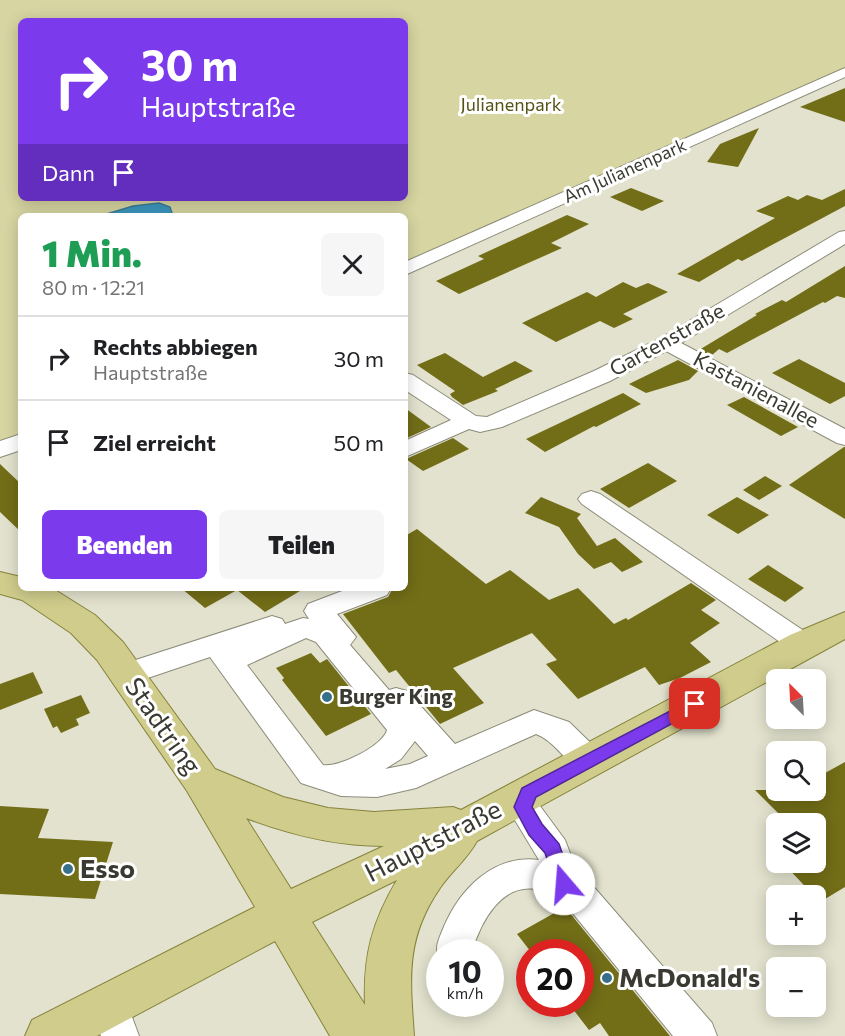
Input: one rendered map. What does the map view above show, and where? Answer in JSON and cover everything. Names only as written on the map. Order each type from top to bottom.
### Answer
[{"type":"main road","name":"Stadtring","points":[[0,583],[18,588]]},
{"type":"main road","name":"Stadtring","points":[[30,591],[83,624],[110,651],[128,674],[201,780],[357,1036]]},
{"type":"main road","name":"Hauptstraße","points":[[49,1036],[114,1020],[282,915],[472,823],[803,644],[845,624]]},
{"type":"main road","points":[[201,780],[280,813],[329,826],[416,828],[472,823]]},
{"type":"main road","points":[[390,1036],[388,977],[393,937],[404,909],[420,882],[442,852],[472,823]]},
{"type":"street","name":"Am Julianenpark","points":[[408,268],[845,72]]},
{"type":"street","name":"Gartenstraße","points":[[408,449],[474,423],[494,422],[602,376],[666,343],[845,236]]},
{"type":"street","name":"Kastanienallee","points":[[666,343],[845,438]]},
{"type":"street","points":[[408,382],[474,423]]},
{"type":"street","points":[[591,499],[803,644]]},
{"type":"street","points":[[222,653],[369,591]]},
{"type":"street","points":[[318,611],[450,760]]},
{"type":"street","points":[[128,674],[222,653],[303,628],[322,632],[399,722],[402,730],[400,740],[390,750],[353,774],[317,776]]},
{"type":"street","points":[[222,653],[317,776],[348,784],[377,784],[416,775],[534,722],[558,730],[589,761]]},
{"type":"street","points":[[529,793],[523,807],[536,830],[553,850],[564,884]]},
{"type":"street","points":[[457,939],[461,925],[478,899],[496,884],[514,876],[531,873],[548,877],[574,889],[698,1036]]},
{"type":"green space","name":"Julianenpark","points":[[0,0],[845,0],[845,70],[408,266],[408,213],[18,213],[18,441],[0,449]]},
{"type":"water","points":[[159,203],[170,207],[172,213],[110,213],[133,206]]},
{"type":"building","points":[[845,88],[845,122],[800,107]]},
{"type":"building","points":[[759,128],[738,167],[707,162],[720,144]]},
{"type":"building","points":[[631,188],[664,201],[642,211],[610,197]]},
{"type":"building","points":[[845,189],[845,206],[742,261],[738,259],[699,282],[677,274],[775,218],[756,211],[788,196],[798,200],[807,195],[822,200]]},
{"type":"building","points":[[567,215],[589,224],[551,243],[562,248],[459,294],[436,281],[484,259],[478,256]]},
{"type":"building","points":[[845,266],[845,298],[837,296],[823,302],[727,353],[719,349],[711,356],[699,350],[757,315],[755,314],[782,300],[786,302]]},
{"type":"building","points":[[623,282],[636,288],[648,283],[668,292],[623,314],[633,319],[614,328],[600,321],[556,342],[522,323],[587,292],[596,297]]},
{"type":"building","points":[[445,353],[483,377],[515,361],[533,371],[495,389],[498,391],[463,405],[450,394],[455,391],[417,365]]},
{"type":"building","points":[[799,359],[845,383],[845,396],[830,404],[772,373]]},
{"type":"building","points":[[678,360],[698,371],[689,380],[646,393],[629,384]]},
{"type":"building","points":[[623,393],[641,404],[545,452],[526,439]]},
{"type":"building","points":[[744,397],[798,427],[781,436],[727,405]]},
{"type":"building","points":[[408,410],[431,427],[408,438]]},
{"type":"building","points":[[453,438],[469,449],[423,471],[408,458]]},
{"type":"building","points":[[845,447],[845,519],[789,485]]},
{"type":"building","points":[[648,463],[677,481],[629,508],[600,489]]},
{"type":"building","points":[[0,464],[18,481],[18,529],[0,512]]},
{"type":"building","points":[[765,476],[782,486],[759,500],[743,490]]},
{"type":"building","points":[[541,497],[581,514],[577,518],[597,546],[615,538],[643,562],[622,572],[611,562],[594,569],[578,554],[559,527],[525,513]]},
{"type":"building","points":[[737,497],[769,515],[738,534],[707,515]]},
{"type":"building","points":[[417,529],[486,584],[510,570],[549,600],[578,588],[614,624],[626,618],[628,620],[691,583],[716,600],[701,610],[720,623],[690,643],[711,662],[680,678],[659,685],[645,667],[578,699],[546,664],[557,660],[532,633],[453,668],[484,703],[440,724],[396,670],[389,673],[343,614],[388,597],[391,591],[408,591],[408,534]]},
{"type":"building","points":[[768,565],[804,588],[785,602],[748,579]]},
{"type":"building","points":[[185,591],[235,591],[205,608]]},
{"type":"building","points":[[238,591],[300,591],[265,612]]},
{"type":"building","name":"Burger King","points":[[311,653],[320,663],[327,659],[371,714],[326,736],[282,680],[284,678],[276,668]]},
{"type":"building","points":[[33,672],[43,693],[0,710],[0,684]]},
{"type":"building","points":[[81,695],[90,713],[76,719],[79,725],[61,733],[57,726],[53,728],[44,709]]},
{"type":"building","points":[[845,762],[845,887],[826,898],[826,885],[804,885],[792,873],[826,873],[826,813],[778,813],[766,801],[826,801],[826,772]]},
{"type":"building","points":[[755,790],[766,790],[766,801]]},
{"type":"building","points":[[0,806],[49,809],[38,838],[113,842],[95,899],[0,894]]},
{"type":"building","name":"McDonald's","points":[[565,907],[591,939],[521,939],[517,934]]},
{"type":"building","name":"McDonald's","points":[[594,943],[670,1036],[609,1036],[600,1023],[589,1030],[579,1017],[594,1017]]},
{"type":"place","name":"Burger King","points":[[327,697]]},
{"type":"place","name":"Esso","points":[[68,869]]},
{"type":"place","name":"McDonald's","points":[[607,978]]},
{"type":"route","points":[[564,884],[553,850],[536,830],[523,807],[529,793],[695,704]]}]
